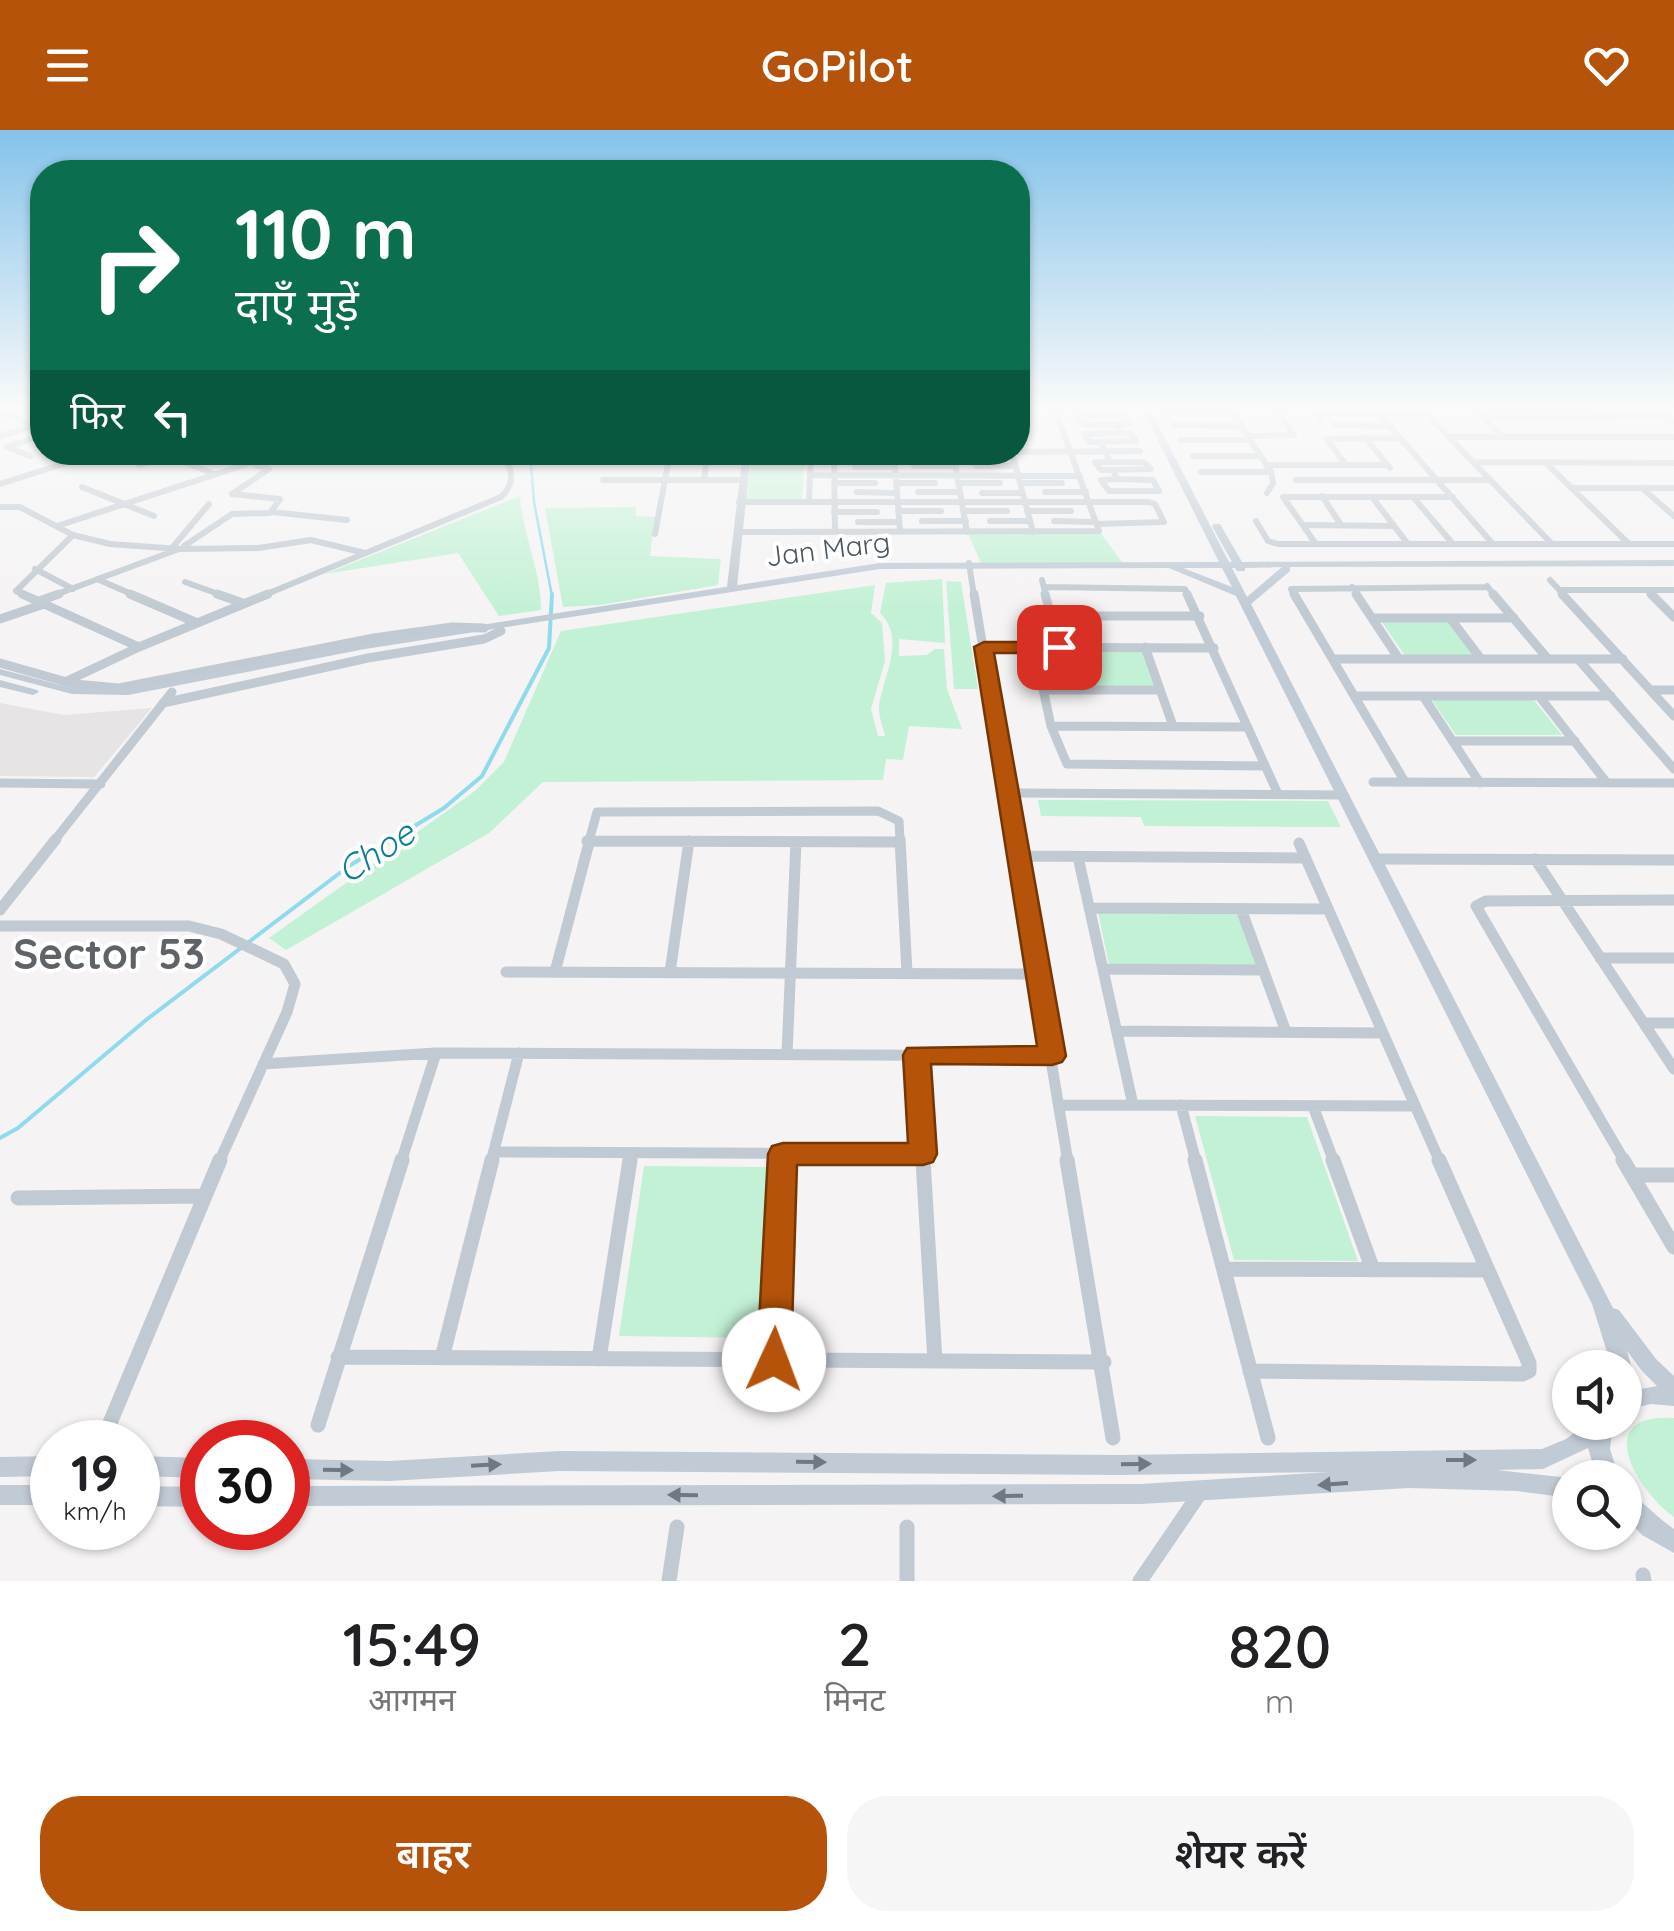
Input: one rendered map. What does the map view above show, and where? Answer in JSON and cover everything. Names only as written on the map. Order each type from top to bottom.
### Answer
[{"type":"main road","points":[[1182,475],[1216,543],[1233,568]]},
{"type":"main road","points":[[1187,475],[1228,546],[1244,598],[1602,1304],[1616,1350]]},
{"type":"main road","points":[[1174,566],[1216,543]]},
{"type":"main road","points":[[1228,546],[1282,566]]},
{"type":"main road","points":[[954,568],[970,565]]},
{"type":"main road","name":"Jan Marg","points":[[0,672],[72,692],[128,692],[366,646],[485,628],[853,573],[930,566],[954,568]]},
{"type":"main road","points":[[1174,566],[1244,598]]},
{"type":"main road","points":[[1244,598],[1282,566]]},
{"type":"main road","points":[[1233,568],[1674,566]]},
{"type":"main road","name":"Jan Marg","points":[[577,617],[732,587],[868,567],[1233,568]]},
{"type":"main road","name":"Jan Marg","points":[[0,683],[75,700],[168,698],[370,651],[522,625]]},
{"type":"main road","points":[[1602,1304],[1649,1365],[1674,1388]]},
{"type":"main road","points":[[1642,1397],[1674,1397]]},
{"type":"main road","points":[[310,1469],[389,1470],[577,1461],[1120,1464],[1544,1459],[1582,1440]]},
{"type":"main road","points":[[0,1466],[30,1466]]},
{"type":"main road","points":[[310,1496],[909,1498],[1200,1492],[1396,1480],[1552,1486]]},
{"type":"main road","points":[[0,1496],[30,1495]]},
{"type":"main road","points":[[1642,1519],[1674,1542]]},
{"type":"street","points":[[0,484],[29,475]]},
{"type":"street","points":[[56,526],[207,475]]},
{"type":"street","points":[[261,475],[232,494],[278,498],[272,512]]},
{"type":"street","points":[[65,682],[195,622],[505,494],[512,475]]},
{"type":"street","points":[[655,534],[665,475]]},
{"type":"street","points":[[704,480],[705,475]]},
{"type":"street","points":[[732,587],[744,475]]},
{"type":"street","points":[[809,501],[810,475],[856,480],[875,476],[916,484],[929,475]]},
{"type":"street","points":[[834,475],[835,532]]},
{"type":"street","points":[[851,475],[856,480]]},
{"type":"street","points":[[915,475],[924,532]]},
{"type":"street","points":[[916,484],[929,475]]},
{"type":"street","points":[[958,475],[967,532]]},
{"type":"street","points":[[961,475],[1006,507],[1154,503],[1162,517],[1160,524],[1096,521]]},
{"type":"street","points":[[979,475],[992,532]]},
{"type":"street","points":[[1018,475],[1043,488],[1086,492]]},
{"type":"street","points":[[1018,475],[1032,532]]},
{"type":"street","points":[[737,532],[835,532],[878,522],[924,532],[1098,532],[1080,476],[1061,479],[1018,475],[963,507],[921,511]]},
{"type":"street","points":[[1115,475],[1117,479]]},
{"type":"street","points":[[1266,493],[1273,483],[1270,475]]},
{"type":"street","points":[[1395,475],[1399,480]]},
{"type":"street","points":[[1432,475],[1493,544]]},
{"type":"street","points":[[1485,475],[1552,544]]},
{"type":"street","points":[[1558,475],[1630,544]]},
{"type":"street","points":[[739,502],[834,501],[856,480],[875,476],[896,480],[921,511]]},
{"type":"street","points":[[856,480],[875,476]]},
{"type":"street","points":[[875,476],[878,522]]},
{"type":"street","points":[[1043,488],[1061,479]]},
{"type":"street","points":[[1061,479],[1065,492]]},
{"type":"street","points":[[603,480],[743,480]]},
{"type":"street","points":[[638,492],[640,480]]},
{"type":"street","points":[[896,480],[900,527]]},
{"type":"street","points":[[1101,480],[1153,480],[1159,490],[1122,491],[1106,491],[1101,480]]},
{"type":"street","points":[[1296,480],[1490,480]]},
{"type":"street","points":[[983,493],[1000,484],[1022,492]]},
{"type":"street","points":[[82,486],[154,516]]},
{"type":"street","points":[[1043,488],[1057,532]]},
{"type":"street","points":[[1571,488],[1674,488]]},
{"type":"street","points":[[1641,488],[1674,516]]},
{"type":"street","points":[[1122,491],[1130,517]]},
{"type":"street","points":[[1322,496],[1341,525]]},
{"type":"street","points":[[0,497],[11,503],[4,507]]},
{"type":"street","points":[[1316,544],[1283,497],[1452,497]]},
{"type":"street","points":[[1372,497],[1408,544]]},
{"type":"street","points":[[1413,497],[1453,544]]},
{"type":"street","points":[[175,548],[209,504]]},
{"type":"street","points":[[4,507],[20,507],[73,535],[110,544],[258,548],[311,540],[366,553]]},
{"type":"street","points":[[1006,507],[1009,521]]},
{"type":"street","points":[[1070,507],[1074,522]]},
{"type":"street","points":[[921,511],[941,511],[966,521]]},
{"type":"street","points":[[0,619],[175,548],[232,514],[272,512],[347,520]]},
{"type":"street","points":[[834,512],[878,512]]},
{"type":"street","points":[[858,512],[858,526]]},
{"type":"street","points":[[1054,522],[1162,517]]},
{"type":"street","points":[[990,521],[1030,521]]},
{"type":"street","points":[[1256,521],[1270,542],[1674,544]]},
{"type":"street","points":[[1304,525],[1394,526]]},
{"type":"street","points":[[858,526],[900,527]]},
{"type":"street","points":[[73,535],[15,589],[139,647]]},
{"type":"street","points":[[970,565],[1114,1438]]},
{"type":"street","points":[[36,570],[73,589]]},
{"type":"street","points":[[97,580],[195,622]]},
{"type":"street","points":[[1550,580],[1674,716]]},
{"type":"street","points":[[185,582],[244,603]]},
{"type":"street","points":[[1059,647],[1043,583],[1178,587],[1188,592],[1278,794]]},
{"type":"street","points":[[1404,782],[1291,589],[1486,584],[1548,659]]},
{"type":"street","points":[[1352,587],[1399,659]]},
{"type":"street","points":[[1560,590],[1674,590]]},
{"type":"street","points":[[1647,590],[1674,617]]},
{"type":"street","points":[[1051,616],[1200,616]]},
{"type":"street","points":[[1372,618],[1514,618]]},
{"type":"street","points":[[1450,618],[1481,659]]},
{"type":"street","points":[[0,662],[65,682],[119,688],[390,636],[452,626],[485,628]]},
{"type":"street","points":[[984,647],[1214,648]]},
{"type":"street","points":[[1034,647],[1064,762],[1266,766]]},
{"type":"street","points":[[1145,648],[1174,726]]},
{"type":"street","points":[[1333,659],[1623,659]]},
{"type":"street","points":[[1578,659],[1674,770]]},
{"type":"street","points":[[1043,690],[1160,690]]},
{"type":"street","points":[[1651,690],[1674,690]]},
{"type":"street","points":[[1354,696],[1610,696]]},
{"type":"street","points":[[1423,696],[1480,782]]},
{"type":"street","points":[[1539,696],[1607,782]]},
{"type":"street","points":[[0,910],[168,698]]},
{"type":"street","points":[[1052,726],[1248,726]]},
{"type":"street","points":[[1453,741],[1575,741]]},
{"type":"street","points":[[1374,782],[1674,783]]},
{"type":"street","points":[[0,783],[101,784]]},
{"type":"street","points":[[1008,793],[1344,794]]},
{"type":"street","points":[[555,972],[593,814],[802,811],[888,813],[898,822],[907,974]]},
{"type":"street","points":[[586,841],[900,842]]},
{"type":"street","points":[[670,972],[690,842]]},
{"type":"street","points":[[787,1054],[796,842]]},
{"type":"street","points":[[1250,1372],[1529,1371],[1529,1363],[1299,843]]},
{"type":"street","points":[[1019,856],[1306,858]]},
{"type":"street","points":[[1078,857],[1133,1105]]},
{"type":"street","points":[[1376,859],[1674,860]]},
{"type":"street","points":[[1535,860],[1674,1069]]},
{"type":"street","points":[[1674,900],[1486,901],[1476,906],[1674,1247]]},
{"type":"street","points":[[1089,908],[1328,909]]},
{"type":"street","points":[[1241,908],[1286,1032]]},
{"type":"street","points":[[0,926],[189,926],[220,934],[284,964],[295,984],[287,1012],[204,1196],[111,1420]]},
{"type":"street","points":[[1600,958],[1674,958]]},
{"type":"street","points":[[1103,970],[1263,970]]},
{"type":"street","points":[[506,972],[1038,974]]},
{"type":"street","points":[[1644,1023],[1674,1023]]},
{"type":"street","points":[[1117,1031],[1382,1032]]},
{"type":"street","points":[[263,1064],[436,1052],[1052,1056]]},
{"type":"street","points":[[318,1425],[436,1052]]},
{"type":"street","points":[[442,1358],[519,1053]]},
{"type":"street","points":[[917,1055],[935,1361]]},
{"type":"street","points":[[1060,1104],[1414,1106]]},
{"type":"street","points":[[1181,1105],[1268,1438]]},
{"type":"street","points":[[1313,1106],[1373,1270]]},
{"type":"street","points":[[494,1152],[923,1154]]},
{"type":"street","points":[[598,1359],[631,1152]]},
{"type":"street","points":[[774,1360],[783,1154]]},
{"type":"street","points":[[1632,1174],[1674,1175]]},
{"type":"street","points":[[18,1198],[204,1196]]},
{"type":"street","points":[[1224,1269],[1487,1270]]},
{"type":"street","points":[[338,1357],[1104,1362]]},
{"type":"street","points":[[1140,1581],[1200,1492]]},
{"type":"street","points":[[669,1581],[677,1527]]},
{"type":"street","points":[[907,1527],[907,1581]]},
{"type":"shaded area","points":[[0,703],[64,715],[152,708],[94,777],[0,776]]},
{"type":"green space","points":[[749,475],[804,475],[802,500],[746,501]]},
{"type":"green space","points":[[520,496],[541,610],[499,616],[458,553],[325,574]]},
{"type":"green space","points":[[636,507],[636,516],[655,517],[650,556],[721,559],[718,585],[600,605],[563,607],[545,508]]},
{"type":"green space","points":[[1099,531],[1125,566],[982,565],[967,532]]},
{"type":"green space","points":[[942,579],[945,643],[899,639],[899,656],[927,655],[944,649],[947,689],[962,729],[909,726],[903,760],[886,759],[883,780],[543,782],[489,833],[286,950],[269,938],[475,791],[504,762],[561,631],[875,585],[871,613],[882,623],[885,661],[871,709],[878,736],[885,736],[879,705],[892,645],[888,623],[880,613],[886,583]]},
{"type":"green space","points":[[946,581],[961,582],[978,689],[954,689]]},
{"type":"green space","points":[[1381,621],[1447,621],[1475,657],[1406,657]]},
{"type":"green space","points":[[1034,647],[1145,647],[1160,690],[1043,690]]},
{"type":"green space","points":[[1431,699],[1533,699],[1562,735],[1456,735]]},
{"type":"green space","points":[[1038,800],[1328,801],[1341,827],[1144,826],[1141,817],[1041,816]]},
{"type":"green space","points":[[1098,912],[1238,913],[1256,966],[1109,965]]},
{"type":"green space","points":[[1195,1116],[1307,1117],[1358,1261],[1234,1260]]},
{"type":"green space","points":[[644,1166],[767,1167],[757,1338],[619,1336]]},
{"type":"green space","points":[[1674,1418],[1674,1517],[1642,1483],[1642,1460],[1630,1460],[1628,1455],[1627,1440],[1642,1440],[1642,1423]]},
{"type":"waterway","name":"Choe","points":[[532,475],[552,596]]},
{"type":"waterway","name":"Choe","points":[[0,1138],[18,1128],[146,1020],[349,866],[444,808],[482,776],[549,648],[552,596]]},
{"type":"district","name":"Sector 53","points":[[109,954]]},
{"type":"route","points":[[774,1360],[783,1154],[923,1154],[917,1055],[1052,1056],[984,647],[1059,647]]}]
